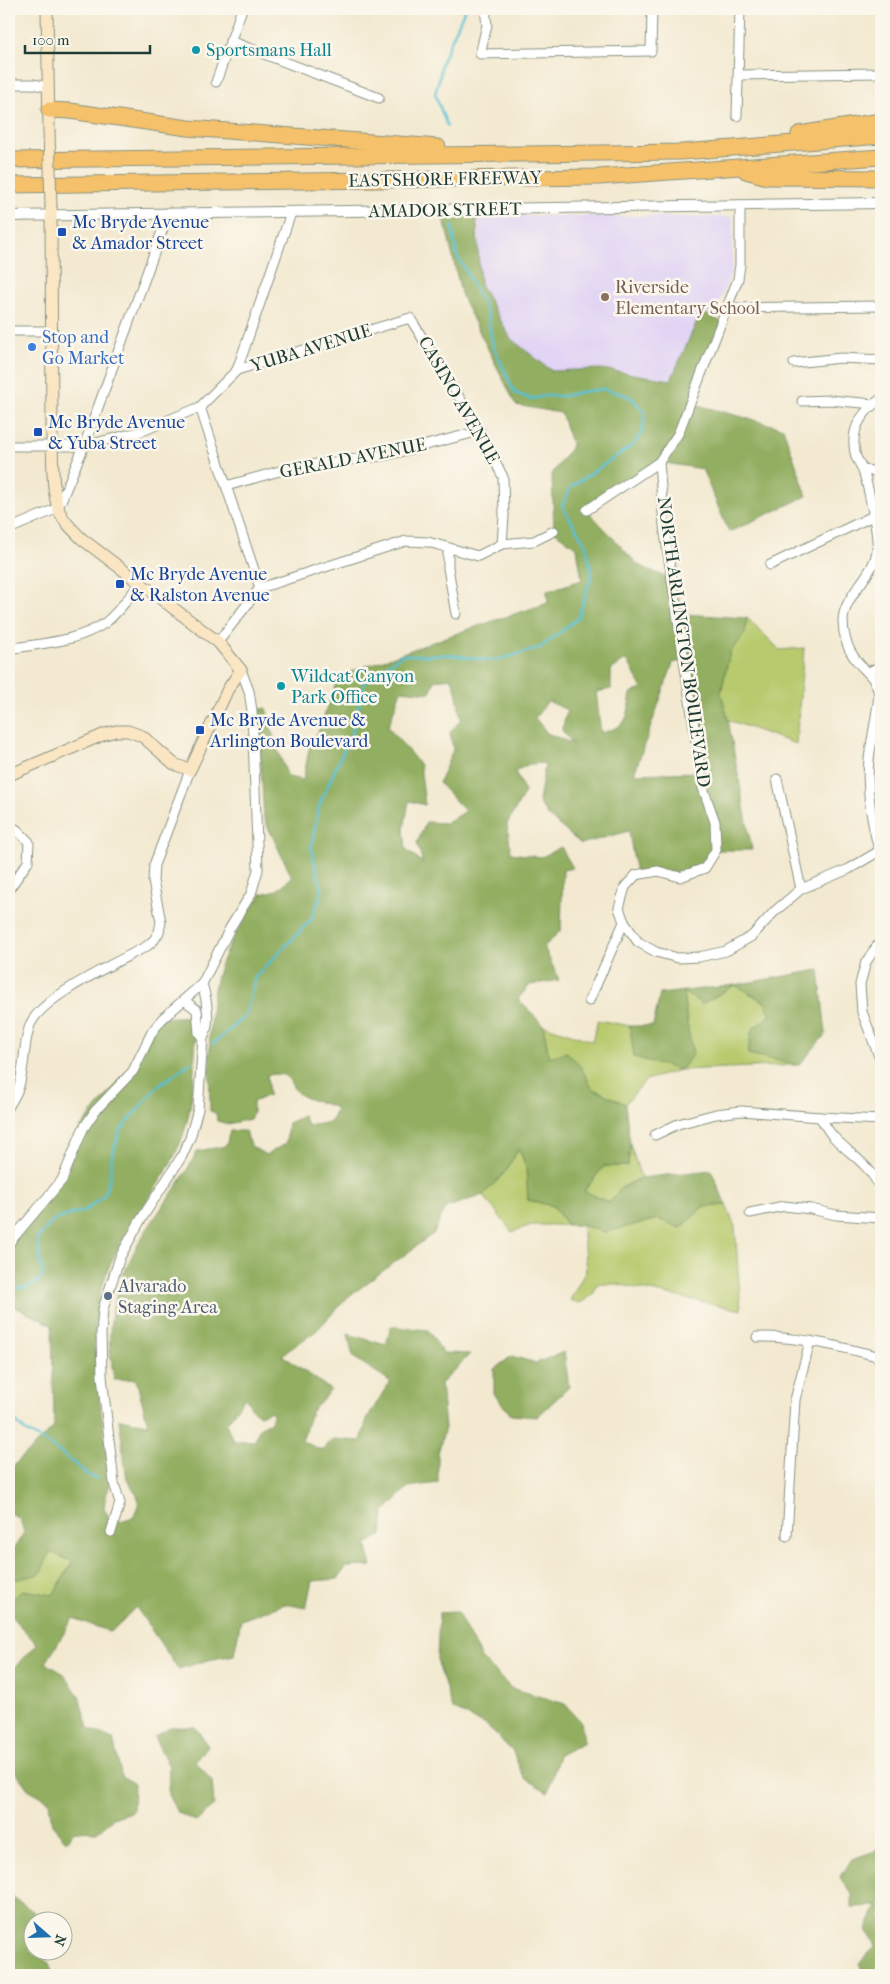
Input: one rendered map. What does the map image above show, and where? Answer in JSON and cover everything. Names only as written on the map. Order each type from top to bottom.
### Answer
[{"type":"highway","points":[[49,110],[70,111],[196,129],[410,144],[509,154]]},
{"type":"highway","points":[[682,152],[881,121]]},
{"type":"highway","name":"EASTSHORE FREEWAY","points":[[9,160],[682,152],[881,136]]},
{"type":"highway","name":"EASTSHORE FREEWAY","points":[[9,185],[599,177],[881,157]]},
{"type":"highway","points":[[735,168],[767,177],[881,178]]},
{"type":"main road","points":[[9,775],[116,731],[128,731],[142,736],[174,764],[190,770],[228,689],[241,670],[218,642],[82,539],[68,524],[58,508],[52,445],[51,211],[47,9]]},
{"type":"street","points":[[216,82],[242,9]]},
{"type":"street","points":[[485,9],[487,25],[480,54],[651,51],[652,9]]},
{"type":"street","points":[[737,116],[740,9]]},
{"type":"street","points":[[230,41],[379,98]]},
{"type":"street","points":[[739,75],[881,73]]},
{"type":"street","points":[[9,84],[32,84],[48,87]]},
{"type":"street","name":"AMADOR STREET","points":[[9,216],[51,211],[291,213],[881,203]]},
{"type":"street","points":[[587,510],[659,462],[678,434],[738,279],[740,265],[740,205]]},
{"type":"street","points":[[9,529],[58,508],[84,446],[169,212]]},
{"type":"street","points":[[237,370],[291,213]]},
{"type":"street","points":[[727,308],[881,306]]},
{"type":"street","name":"YUBA AVENUE","points":[[9,446],[84,446],[142,431],[200,407],[237,370],[410,318]]},
{"type":"street","name":"CASINO AVENUE","points":[[410,318],[480,431],[504,478],[502,544]]},
{"type":"street","points":[[9,332],[52,331]]},
{"type":"street","points":[[794,363],[840,358],[881,360]]},
{"type":"street","points":[[802,401],[878,402]]},
{"type":"street","points":[[878,402],[856,424],[854,441],[856,458],[863,470],[873,516],[878,549],[877,565],[849,602],[843,620],[846,641],[854,658],[869,672],[877,684],[879,694],[869,760],[869,792],[871,820],[880,850]]},
{"type":"street","points":[[200,407],[260,588]]},
{"type":"street","name":"GERALD AVENUE","points":[[226,486],[294,467],[388,454],[480,431]]},
{"type":"street","name":"NORTH ARLINGTON BOULEVARD","points":[[659,462],[664,526],[703,788],[715,822],[716,850],[705,868],[680,878],[658,871],[636,875],[625,886],[619,908],[624,922],[638,942],[656,952],[678,958],[700,957],[726,951],[752,936],[774,912],[801,889],[849,869],[880,850]]},
{"type":"street","points":[[863,470],[881,472]]},
{"type":"street","points":[[770,565],[873,516]]},
{"type":"street","points":[[218,642],[260,588],[406,541],[428,542],[478,556],[502,544],[534,540],[554,531]]},
{"type":"street","points":[[448,548],[448,568],[456,614]]},
{"type":"street","points":[[9,649],[78,637],[104,623],[118,611],[141,582]]},
{"type":"street","points":[[869,672],[881,666]]},
{"type":"street","points":[[9,1243],[62,1180],[83,1129],[94,1111],[133,1071],[152,1032],[162,1019],[202,984],[230,928],[251,894],[258,870],[252,710],[249,691],[241,670]]},
{"type":"street","points":[[9,1106],[19,1086],[26,1038],[36,1015],[50,1002],[76,985],[147,946],[159,932],[161,922],[153,880],[154,864],[190,770]]},
{"type":"street","points":[[777,779],[801,889]]},
{"type":"street","points":[[9,825],[17,830],[28,842],[28,862],[9,889]]},
{"type":"street","points":[[589,1001],[624,922]]},
{"type":"street","points":[[881,943],[866,962],[860,984],[862,1012],[881,1061]]},
{"type":"street","points":[[111,1532],[120,1503],[114,1483],[102,1376],[101,1333],[103,1309],[120,1257],[140,1221],[178,1163],[190,1138],[198,1109],[203,1038],[199,1033],[202,1010],[207,1002],[202,984]]},
{"type":"street","points":[[184,1000],[202,1010]]},
{"type":"street","points":[[655,1134],[678,1124],[716,1114],[741,1110],[820,1118],[881,1120]]},
{"type":"street","points":[[820,1118],[831,1134],[856,1155],[876,1176],[881,1190]]},
{"type":"street","points":[[750,1213],[784,1206],[811,1208],[836,1215],[881,1217]]},
{"type":"street","points":[[758,1337],[779,1336],[810,1341],[881,1357]]},
{"type":"street","points":[[787,1536],[795,1400],[810,1341]]},
{"type":"shaded area","name":"Riverside Elementary School","points":[[478,215],[733,217],[732,270],[714,317],[702,311],[671,379],[601,368],[552,371],[511,339],[480,283]]},
{"type":"green space","points":[[442,210],[476,210],[480,284],[511,339],[552,371],[601,369],[671,380],[701,312],[722,322],[690,403],[783,428],[807,496],[729,532],[702,469],[659,462],[587,510],[638,565],[673,580],[683,614],[747,618],[745,634],[730,652],[721,692],[752,850],[716,850],[705,868],[680,877],[658,871],[636,875],[629,831],[581,844],[547,815],[539,802],[545,763],[529,764],[515,771],[525,792],[507,824],[511,853],[542,857],[561,847],[573,868],[563,870],[561,930],[544,947],[559,980],[530,985],[518,999],[543,1025],[549,1057],[567,1052],[580,1066],[592,1088],[625,1104],[630,1144],[628,1166],[604,1166],[584,1191],[610,1203],[621,1188],[641,1178],[711,1170],[726,1205],[703,1207],[681,1228],[658,1219],[605,1232],[582,1225],[567,1225],[553,1206],[528,1200],[526,1167],[519,1148],[506,1171],[483,1195],[445,1208],[434,1233],[348,1297],[316,1331],[282,1355],[331,1390],[311,1412],[302,1441],[321,1450],[333,1439],[361,1441],[367,1419],[390,1381],[353,1357],[348,1334],[386,1345],[391,1326],[428,1330],[443,1353],[470,1354],[441,1384],[445,1428],[438,1453],[438,1483],[408,1487],[384,1512],[382,1535],[366,1544],[372,1566],[346,1567],[338,1579],[312,1581],[306,1608],[285,1604],[241,1620],[234,1655],[178,1669],[136,1607],[111,1632],[73,1618],[46,1663],[64,1674],[79,1696],[88,1728],[113,1739],[121,1775],[134,1784],[133,1811],[113,1818],[97,1832],[74,1831],[66,1841],[52,1825],[49,1801],[28,1789],[12,1767],[9,1776],[9,1674],[37,1644],[9,1614],[9,1603],[22,1590],[53,1595],[73,1562],[50,1552],[40,1574],[9,1581],[9,1558],[24,1532],[20,1519],[9,1513],[9,1470],[54,1427],[52,1325],[9,1304],[9,1242],[59,1178],[80,1128],[129,1069],[160,1018],[193,1016],[195,1042],[193,1084],[187,1123],[172,1160],[125,1235],[109,1268],[102,1285],[95,1325],[96,1370],[109,1480],[104,1509],[111,1520],[120,1521],[134,1517],[139,1502],[136,1493],[127,1480],[119,1419],[148,1424],[136,1379],[114,1380],[110,1350],[111,1318],[119,1286],[132,1256],[197,1151],[226,1146],[230,1131],[245,1131],[252,1147],[266,1155],[286,1143],[288,1123],[303,1116],[308,1126],[331,1122],[336,1108],[302,1096],[287,1077],[276,1074],[267,1075],[269,1095],[253,1102],[253,1112],[250,1119],[228,1124],[217,1121],[216,1113],[210,1111],[210,1020],[219,969],[232,940],[261,894],[277,890],[292,877],[264,819],[258,710],[266,708],[275,743],[288,777],[303,780],[311,740],[318,732],[339,676],[548,603],[547,591],[582,580],[577,548],[554,531],[552,474],[572,446],[561,413],[516,405],[462,297]],"holes":[[[627,659],[642,689],[631,693],[629,710],[622,724],[601,733],[596,692],[611,689],[611,670]],[[685,660],[701,772],[634,774],[673,663]],[[452,678],[461,720],[450,732],[453,750],[439,783],[465,811],[446,823],[426,822],[417,843],[423,863],[406,849],[404,829],[409,801],[425,805],[420,765],[388,727],[401,690],[430,693],[435,680]],[[548,701],[567,710],[562,730],[573,744],[547,733],[535,718]],[[245,1397],[252,1409],[260,1415],[270,1411],[273,1414],[271,1422],[259,1428],[255,1441],[234,1441],[226,1424]]]},
{"type":"green space","points":[[747,618],[780,650],[804,648],[796,744],[728,720],[721,692],[730,652],[744,634]]},
{"type":"green space","points":[[819,970],[826,1034],[799,1065],[748,1054],[752,1029],[771,1015],[765,1002],[735,985]]},
{"type":"green space","points":[[735,985],[765,1002],[771,1015],[752,1029],[748,1054],[799,1065],[680,1070],[646,1080],[625,1104],[592,1088],[580,1066],[549,1057],[543,1025],[592,1041],[598,1020],[630,1026],[634,1057],[693,1054],[683,992],[702,1004]]},
{"type":"green space","points":[[735,985],[702,1004],[683,992],[693,1054],[680,1070],[634,1057],[630,1026],[653,1026],[660,994]]},
{"type":"green space","points":[[630,1144],[641,1178],[621,1188],[610,1203],[584,1191],[604,1166],[628,1166]]},
{"type":"green space","points":[[519,1148],[526,1167],[528,1200],[553,1206],[567,1225],[531,1225],[512,1232],[483,1195],[506,1171]]},
{"type":"green space","points":[[726,1205],[735,1227],[741,1310],[617,1284],[597,1284],[593,1295],[580,1303],[570,1300],[586,1271],[582,1225],[605,1232],[658,1219],[681,1228],[703,1207]]},
{"type":"green space","points":[[564,1352],[569,1387],[537,1417],[511,1415],[494,1394],[494,1369],[512,1356],[536,1363]]},
{"type":"green space","points":[[50,1551],[73,1561],[53,1595],[22,1590],[9,1603],[9,1581],[40,1574]]},
{"type":"green space","points":[[457,1612],[481,1658],[511,1688],[565,1704],[581,1722],[584,1742],[559,1755],[548,1792],[524,1778],[513,1752],[486,1725],[452,1709],[437,1659],[439,1613]]},
{"type":"green space","points":[[170,1727],[195,1727],[208,1746],[195,1761],[212,1781],[214,1805],[196,1822],[177,1812],[168,1795],[169,1766],[154,1737]]},
{"type":"green space","points":[[881,1849],[881,1970],[874,1975],[864,1975],[859,1964],[876,1945],[866,1930],[877,1906],[852,1907],[852,1894],[840,1878],[852,1859]]},
{"type":"green space","points":[[9,1894],[34,1912],[22,1912],[22,1962],[47,1962],[53,1975],[9,1975]]},
{"type":"waterway","points":[[447,126],[435,94],[441,64],[465,9]]},
{"type":"waterway","points":[[213,1044],[246,1015],[255,977],[311,920],[322,892],[311,847],[320,803],[353,730],[364,683],[401,655],[451,655],[493,661],[540,648],[578,618],[592,574],[586,545],[562,506],[571,487],[633,445],[642,432],[645,412],[629,396],[603,389],[564,396],[545,396],[531,399],[515,393],[493,346],[487,311],[457,255],[452,226]]},
{"type":"waterway","points":[[9,1288],[32,1286],[43,1276],[37,1239],[54,1220],[86,1210],[104,1195],[110,1177],[112,1155],[120,1131],[156,1088],[191,1062]]},
{"type":"waterway","points":[[9,1415],[25,1431],[52,1446],[91,1477],[98,1478]]},
{"type":"place","name":"Sportsmans Hall","points":[[196,50]]},
{"type":"place","name":"Mc Bryde Avenue & Amador Street","points":[[62,232]]},
{"type":"place","name":"Riverside Elementary School","points":[[605,297]]},
{"type":"place","name":"Stop and Go Market","points":[[32,347]]},
{"type":"place","name":"Mc Bryde Avenue & Yuba Street","points":[[38,432]]},
{"type":"place","name":"Mc Bryde Avenue & Ralston Avenue","points":[[120,584]]},
{"type":"place","name":"Wildcat Canyon Park Office","points":[[281,686]]},
{"type":"place","name":"Mc Bryde Avenue & Arlington Boulevard","points":[[200,730]]},
{"type":"place","name":"Alvarado Staging Area","points":[[108,1296]]}]
